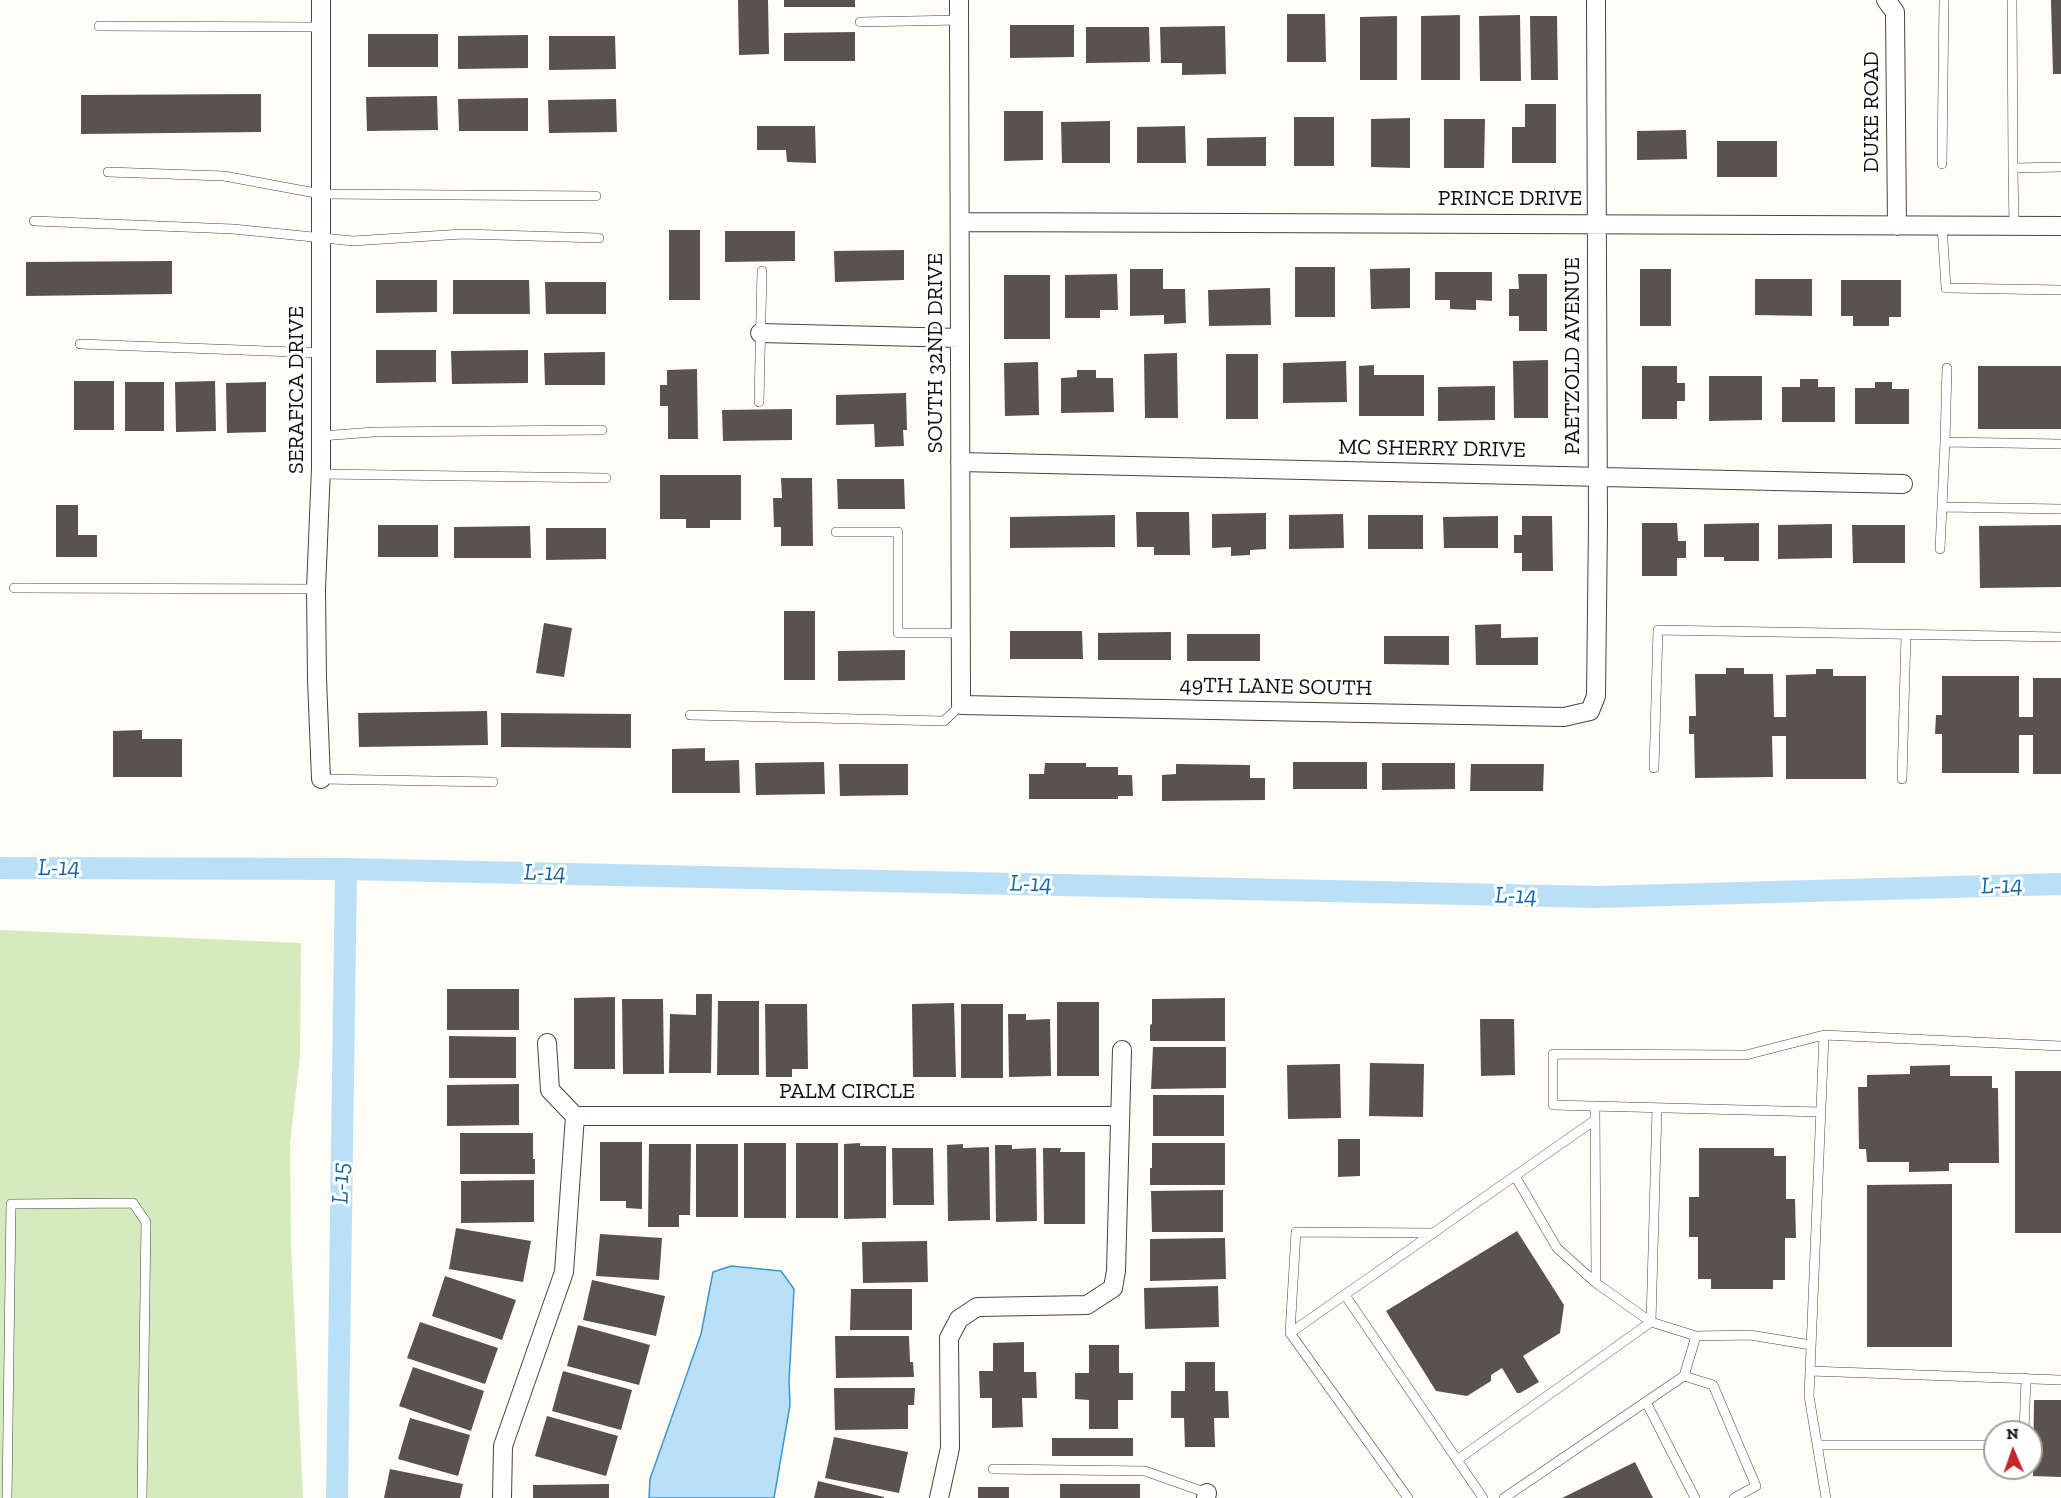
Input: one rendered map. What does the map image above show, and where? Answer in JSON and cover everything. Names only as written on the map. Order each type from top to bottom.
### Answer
[{"type":"street","name":"SERAFICA DRIVE","points":[[321,0],[321,474],[316,590],[321,779]]},
{"type":"street","name":"SOUTH 32ND DRIVE","points":[[959,0],[961,705]]},
{"type":"street","name":"PAETZOLD AVENUE","points":[[1590,711],[1596,696],[1598,477],[1596,0]]},
{"type":"street","name":"DUKE ROAD","points":[[1886,0],[1895,12],[1897,226]]},
{"type":"street","name":"PRINCE DRIVE","points":[[960,222],[2061,226]]},
{"type":"street","points":[[760,333],[960,338]]},
{"type":"street","name":"MC SHERRY DRIVE","points":[[960,462],[1903,483]]},
{"type":"street","name":"49TH LANE SOUTH","points":[[961,705],[1564,717],[1590,711]]},
{"type":"street","points":[[502,1498],[503,1446],[564,1272],[575,1116],[550,1090],[548,1043]]},
{"type":"street","points":[[939,1498],[950,1448],[949,1338],[959,1319],[976,1307],[1087,1305],[1113,1288],[1116,1271],[1122,1050]]},
{"type":"street","name":"PALM CIRCLE","points":[[575,1116],[1119,1116]]},
{"type":"lane","points":[[1942,164],[1944,0]]},
{"type":"lane","points":[[2012,0],[2014,226]]},
{"type":"lane","points":[[860,22],[959,20]]},
{"type":"lane","points":[[99,26],[321,27]]},
{"type":"lane","points":[[2013,168],[2061,167]]},
{"type":"lane","points":[[108,172],[224,176],[321,194],[596,196]]},
{"type":"lane","points":[[33,221],[233,229],[353,241],[463,234],[599,238]]},
{"type":"lane","points":[[1942,225],[1946,288],[2061,290]]},
{"type":"lane","points":[[759,402],[762,271]]},
{"type":"lane","points":[[80,344],[321,353]]},
{"type":"lane","points":[[1940,549],[1947,368]]},
{"type":"lane","points":[[321,436],[374,432],[602,430]]},
{"type":"lane","points":[[1945,442],[2061,444]]},
{"type":"lane","points":[[321,474],[606,478]]},
{"type":"lane","points":[[1942,507],[2061,509]]},
{"type":"lane","points":[[836,532],[898,532],[898,633],[961,633]]},
{"type":"lane","points":[[14,588],[316,590]]},
{"type":"lane","points":[[1654,768],[1658,630],[2061,637]]},
{"type":"lane","points":[[1902,779],[1906,634]]},
{"type":"lane","points":[[690,715],[944,721],[961,705]]},
{"type":"lane","points":[[321,779],[493,782]]},
{"type":"lane","points":[[1824,1035],[1809,1396],[1826,1498]]},
{"type":"lane","points":[[1821,1112],[1553,1105],[1553,1054],[1746,1055],[1824,1035],[2061,1046]]},
{"type":"lane","points":[[1595,1106],[1596,1283]]},
{"type":"lane","points":[[1651,1322],[1657,1108]]},
{"type":"lane","points":[[1290,1333],[1595,1120]]},
{"type":"lane","points":[[1515,1176],[1557,1248],[1596,1283],[1651,1322],[1696,1335],[1750,1335],[1811,1345]]},
{"type":"lane","points":[[6,1498],[11,1204],[133,1203],[146,1222],[142,1498]]},
{"type":"lane","points":[[1408,1498],[1290,1333],[1296,1232],[1434,1233]]},
{"type":"lane","points":[[1345,1295],[1483,1498]]},
{"type":"lane","points":[[1457,1460],[1651,1322]]},
{"type":"lane","points":[[1504,1498],[1684,1376],[1696,1335]]},
{"type":"lane","points":[[1810,1371],[2061,1380]]},
{"type":"lane","points":[[1684,1376],[1713,1385],[1756,1486],[1734,1498]]},
{"type":"lane","points":[[2024,1420],[2026,1378]]},
{"type":"lane","points":[[1646,1402],[1695,1498]]},
{"type":"lane","points":[[1817,1445],[1983,1445]]},
{"type":"lane","points":[[993,1469],[1145,1471],[1207,1496]]},
{"type":"green space","points":[[0,930],[301,943],[300,1056],[290,1143],[291,1245],[303,1498],[0,1498]]},
{"type":"water","points":[[731,1266],[781,1271],[794,1289],[789,1381],[790,1405],[774,1498],[649,1498],[650,1479],[701,1334],[713,1272]]},
{"type":"building","points":[[738,0],[768,0],[769,54],[739,55]]},
{"type":"building","points":[[784,0],[855,0],[855,7],[784,7]]},
{"type":"building","points":[[2051,0],[2061,0],[2061,74],[2053,74]]},
{"type":"building","points":[[1287,14],[1325,14],[1326,62],[1287,62]]},
{"type":"building","points":[[1460,15],[1460,80],[1421,80],[1421,16]]},
{"type":"building","points":[[1520,15],[1521,81],[1480,81],[1479,16]]},
{"type":"building","points":[[1397,16],[1397,80],[1360,80],[1360,17]]},
{"type":"building","points":[[1530,16],[1557,16],[1558,80],[1531,80]]},
{"type":"building","points":[[1010,25],[1074,25],[1074,57],[1010,58]]},
{"type":"building","points":[[1225,26],[1226,74],[1182,75],[1182,63],[1161,63],[1160,27]]},
{"type":"building","points":[[1086,27],[1149,27],[1150,62],[1086,63]]},
{"type":"building","points":[[855,32],[855,61],[784,61],[784,33]]},
{"type":"building","points":[[368,34],[438,34],[438,67],[368,67]]},
{"type":"building","points":[[528,35],[528,68],[458,69],[458,36]]},
{"type":"building","points":[[549,36],[615,36],[616,69],[549,70]]},
{"type":"building","points":[[261,94],[261,132],[81,134],[81,95]]},
{"type":"building","points":[[437,96],[438,130],[367,131],[366,97]]},
{"type":"building","points":[[528,98],[528,131],[459,131],[458,99]]},
{"type":"building","points":[[616,99],[617,132],[549,133],[548,100]]},
{"type":"building","points":[[1525,104],[1556,104],[1556,163],[1512,163],[1512,127],[1525,127]]},
{"type":"building","points":[[1004,111],[1043,111],[1043,160],[1004,161]]},
{"type":"building","points":[[1294,117],[1334,117],[1334,166],[1294,166]]},
{"type":"building","points":[[1410,118],[1410,168],[1371,167],[1371,119]]},
{"type":"building","points":[[1444,119],[1485,119],[1484,168],[1444,168]]},
{"type":"building","points":[[1110,121],[1110,163],[1062,163],[1061,122]]},
{"type":"building","points":[[757,126],[815,126],[816,163],[787,162],[786,150],[757,150]]},
{"type":"building","points":[[1185,126],[1186,163],[1137,163],[1137,127]]},
{"type":"building","points":[[1686,130],[1687,159],[1637,160],[1637,131]]},
{"type":"building","points":[[1266,137],[1266,166],[1207,166],[1207,138]]},
{"type":"building","points":[[1717,141],[1777,141],[1777,177],[1717,177]]},
{"type":"building","points":[[669,230],[700,230],[700,300],[669,300]]},
{"type":"building","points":[[725,231],[795,231],[795,261],[725,262]]},
{"type":"building","points":[[904,250],[904,280],[835,282],[834,251]]},
{"type":"building","points":[[172,261],[172,294],[26,296],[26,262]]},
{"type":"building","points":[[1295,267],[1335,267],[1335,317],[1295,317]]},
{"type":"building","points":[[1410,268],[1410,308],[1371,309],[1370,269]]},
{"type":"building","points":[[1130,269],[1163,269],[1163,289],[1185,289],[1186,323],[1164,324],[1164,315],[1130,316]]},
{"type":"building","points":[[1640,269],[1671,269],[1671,326],[1640,326]]},
{"type":"building","points":[[1435,272],[1492,272],[1492,301],[1476,300],[1476,310],[1450,309],[1450,300],[1435,300]]},
{"type":"building","points":[[1117,274],[1118,310],[1100,310],[1100,318],[1065,318],[1065,275]]},
{"type":"building","points":[[1518,274],[1547,274],[1547,331],[1519,331],[1519,316],[1509,316],[1509,289],[1519,289]]},
{"type":"building","points":[[1004,275],[1050,275],[1050,339],[1004,339]]},
{"type":"building","points":[[1755,279],[1812,279],[1812,316],[1755,315]]},
{"type":"building","points":[[376,280],[437,280],[437,312],[376,313]]},
{"type":"building","points":[[453,280],[529,280],[530,314],[453,314]]},
{"type":"building","points":[[1841,280],[1901,280],[1901,317],[1889,317],[1889,326],[1853,326],[1853,316],[1841,316]]},
{"type":"building","points":[[545,282],[606,282],[606,314],[546,314]]},
{"type":"building","points":[[1270,288],[1271,325],[1209,326],[1208,290]]},
{"type":"building","points":[[376,350],[436,350],[436,382],[376,383]]},
{"type":"building","points":[[528,350],[528,383],[452,384],[451,351]]},
{"type":"building","points":[[605,352],[605,385],[545,385],[544,353]]},
{"type":"building","points":[[1177,353],[1178,418],[1145,418],[1144,354]]},
{"type":"building","points":[[1226,354],[1258,354],[1258,419],[1226,419]]},
{"type":"building","points":[[1548,360],[1548,418],[1514,418],[1513,361]]},
{"type":"building","points":[[1346,361],[1347,402],[1283,403],[1283,363]]},
{"type":"building","points":[[1038,362],[1039,415],[1005,416],[1004,363]]},
{"type":"building","points":[[1374,365],[1374,375],[1424,375],[1424,416],[1359,416],[1359,366]]},
{"type":"building","points":[[1642,366],[1677,366],[1677,383],[1685,383],[1685,401],[1677,401],[1677,419],[1642,419]]},
{"type":"building","points":[[1978,366],[2061,366],[2061,429],[1978,429]]},
{"type":"building","points":[[697,369],[698,439],[668,439],[668,406],[660,406],[660,385],[667,385],[667,370]]},
{"type":"building","points":[[1077,370],[1096,370],[1096,378],[1113,378],[1114,412],[1061,413],[1061,378],[1077,377]]},
{"type":"building","points":[[1709,376],[1762,376],[1762,420],[1709,421]]},
{"type":"building","points":[[1800,379],[1818,379],[1818,387],[1835,387],[1835,422],[1782,422],[1782,387],[1800,387]]},
{"type":"building","points":[[74,381],[114,381],[114,430],[74,430]]},
{"type":"building","points":[[215,381],[216,431],[176,432],[175,382]]},
{"type":"building","points":[[125,382],[164,382],[164,431],[125,431]]},
{"type":"building","points":[[266,382],[266,432],[227,433],[226,383]]},
{"type":"building","points":[[1875,382],[1892,382],[1892,389],[1909,389],[1909,424],[1855,424],[1855,388],[1875,388]]},
{"type":"building","points":[[1495,386],[1495,420],[1438,421],[1438,387]]},
{"type":"building","points":[[906,393],[907,430],[903,430],[904,446],[875,447],[874,424],[836,425],[836,395]]},
{"type":"building","points":[[792,409],[792,440],[723,441],[722,410]]},
{"type":"building","points":[[660,475],[741,475],[741,520],[710,520],[710,528],[686,528],[686,519],[660,519]]},
{"type":"building","points":[[781,478],[812,478],[813,546],[781,546],[781,527],[774,527],[773,498],[782,498]]},
{"type":"building","points":[[837,479],[904,479],[905,509],[838,509]]},
{"type":"building","points":[[56,505],[78,505],[78,535],[97,535],[97,557],[56,557]]},
{"type":"building","points":[[1136,512],[1189,512],[1190,555],[1154,555],[1154,547],[1137,547]]},
{"type":"building","points":[[1266,513],[1266,549],[1250,550],[1250,555],[1231,556],[1231,547],[1212,548],[1212,514]]},
{"type":"building","points":[[1343,514],[1344,548],[1289,549],[1289,515]]},
{"type":"building","points":[[1115,515],[1115,547],[1010,548],[1010,517]]},
{"type":"building","points":[[1368,515],[1423,515],[1423,549],[1368,549]]},
{"type":"building","points":[[1498,516],[1498,548],[1444,548],[1443,517]]},
{"type":"building","points":[[1522,516],[1552,516],[1553,571],[1522,571],[1522,553],[1514,553],[1514,535],[1522,535]]},
{"type":"building","points":[[1642,523],[1677,523],[1678,541],[1686,541],[1686,558],[1677,558],[1677,576],[1642,576]]},
{"type":"building","points":[[1759,523],[1759,561],[1724,561],[1724,557],[1704,557],[1704,524]]},
{"type":"building","points":[[1832,524],[1832,558],[1778,559],[1778,525]]},
{"type":"building","points":[[378,525],[438,525],[438,557],[378,557]]},
{"type":"building","points":[[1852,525],[1905,525],[1905,563],[1853,563]]},
{"type":"building","points":[[2061,525],[2061,587],[1980,588],[1979,526]]},
{"type":"building","points":[[530,526],[531,558],[454,558],[454,527]]},
{"type":"building","points":[[546,528],[606,528],[606,559],[546,560]]},
{"type":"building","points":[[784,611],[815,611],[815,680],[784,680]]},
{"type":"building","points":[[544,623],[572,628],[564,677],[536,673]]},
{"type":"building","points":[[1501,624],[1501,638],[1538,637],[1538,665],[1476,665],[1475,625]]},
{"type":"building","points":[[1010,631],[1082,631],[1083,659],[1010,659]]},
{"type":"building","points":[[1171,632],[1171,660],[1098,660],[1098,633]]},
{"type":"building","points":[[1187,634],[1260,634],[1260,661],[1187,661]]},
{"type":"building","points":[[1384,636],[1449,636],[1449,665],[1384,664]]},
{"type":"building","points":[[905,650],[905,680],[838,681],[838,651]]},
{"type":"building","points":[[1726,668],[1744,668],[1744,674],[1773,674],[1774,717],[1786,717],[1786,675],[1816,674],[1816,669],[1833,669],[1833,676],[1866,676],[1866,779],[1786,779],[1786,736],[1772,736],[1773,777],[1695,778],[1694,734],[1689,734],[1689,716],[1696,716],[1695,674],[1726,674]]},
{"type":"building","points":[[1942,676],[2019,676],[2019,717],[2033,717],[2033,678],[2061,678],[2061,774],[2033,774],[2033,735],[2019,735],[2019,773],[1942,773],[1942,734],[1935,734],[1936,715],[1942,715]]},
{"type":"building","points":[[487,711],[488,745],[359,747],[358,713]]},
{"type":"building","points":[[501,713],[631,714],[631,748],[501,747]]},
{"type":"building","points":[[142,730],[142,739],[182,739],[182,777],[113,777],[113,731]]},
{"type":"building","points":[[705,748],[705,761],[739,760],[740,793],[672,793],[672,749]]},
{"type":"building","points":[[824,762],[825,794],[756,795],[755,763]]},
{"type":"building","points":[[1293,762],[1367,762],[1367,789],[1293,789]]},
{"type":"building","points":[[1045,763],[1086,763],[1086,767],[1118,767],[1118,775],[1132,775],[1133,796],[1118,796],[1118,799],[1029,799],[1029,774],[1044,774]]},
{"type":"building","points":[[1382,763],[1455,763],[1455,789],[1382,790]]},
{"type":"building","points":[[839,764],[908,764],[908,795],[840,796]]},
{"type":"building","points":[[1176,764],[1250,765],[1250,778],[1265,778],[1265,800],[1162,801],[1162,775],[1176,774]]},
{"type":"building","points":[[1471,764],[1544,764],[1543,791],[1470,791]]},
{"type":"building","points":[[447,989],[519,989],[519,1030],[447,1030]]},
{"type":"building","points":[[696,994],[712,994],[711,1073],[669,1073],[670,1014],[696,1015]]},
{"type":"building","points":[[615,997],[615,1069],[574,1069],[574,998]]},
{"type":"building","points":[[1225,998],[1225,1041],[1150,1041],[1152,999]]},
{"type":"building","points":[[622,999],[663,999],[664,1074],[623,1074]]},
{"type":"building","points":[[718,1001],[759,1001],[759,1075],[717,1075]]},
{"type":"building","points":[[1057,1002],[1099,1002],[1099,1076],[1057,1076]]},
{"type":"building","points":[[954,1003],[956,1077],[913,1077],[912,1004]]},
{"type":"building","points":[[765,1004],[807,1004],[808,1069],[792,1069],[792,1077],[766,1077]]},
{"type":"building","points":[[961,1004],[1003,1004],[1003,1078],[961,1078]]},
{"type":"building","points":[[1008,1014],[1026,1014],[1026,1020],[1050,1019],[1051,1076],[1009,1077]]},
{"type":"building","points":[[1480,1019],[1514,1019],[1515,1075],[1481,1076]]},
{"type":"building","points":[[449,1036],[516,1037],[516,1078],[449,1078]]},
{"type":"building","points":[[1153,1047],[1226,1047],[1226,1088],[1151,1089]]},
{"type":"building","points":[[1370,1063],[1424,1064],[1423,1117],[1369,1116]]},
{"type":"building","points":[[1340,1064],[1341,1118],[1288,1119],[1287,1065]]},
{"type":"building","points":[[1950,1065],[1950,1076],[1992,1076],[1992,1088],[1998,1088],[1999,1163],[1949,1163],[1949,1171],[1909,1172],[1909,1162],[1867,1162],[1866,1149],[1859,1149],[1858,1087],[1867,1087],[1867,1075],[1910,1074],[1910,1066]]},
{"type":"building","points":[[2015,1071],[2061,1071],[2061,1233],[2015,1233]]},
{"type":"building","points":[[519,1084],[519,1125],[447,1126],[447,1085]]},
{"type":"building","points":[[1153,1095],[1224,1095],[1224,1136],[1153,1136]]},
{"type":"building","points":[[460,1133],[533,1133],[535,1174],[460,1174]]},
{"type":"building","points":[[1338,1139],[1360,1139],[1360,1176],[1338,1177]]},
{"type":"building","points":[[600,1142],[642,1142],[642,1209],[626,1208],[626,1201],[600,1201]]},
{"type":"building","points":[[744,1143],[786,1143],[786,1218],[744,1218]]},
{"type":"building","points":[[796,1143],[838,1143],[838,1218],[796,1218]]},
{"type":"building","points":[[860,1143],[860,1146],[886,1146],[886,1218],[844,1219],[844,1144]]},
{"type":"building","points":[[1152,1143],[1225,1143],[1225,1185],[1150,1185]]},
{"type":"building","points":[[649,1144],[691,1144],[690,1215],[679,1215],[679,1227],[648,1227]]},
{"type":"building","points":[[696,1144],[738,1144],[738,1217],[696,1217]]},
{"type":"building","points":[[963,1144],[963,1148],[989,1147],[990,1220],[948,1221],[947,1145]]},
{"type":"building","points":[[995,1145],[1012,1145],[1012,1149],[1036,1148],[1037,1221],[996,1222]]},
{"type":"building","points":[[892,1148],[933,1148],[934,1205],[893,1205]]},
{"type":"building","points":[[1043,1148],[1061,1148],[1060,1152],[1085,1152],[1085,1224],[1044,1224]]},
{"type":"building","points":[[1699,1148],[1774,1148],[1774,1156],[1786,1156],[1786,1199],[1795,1199],[1796,1238],[1785,1238],[1785,1280],[1773,1280],[1773,1289],[1711,1289],[1711,1279],[1698,1279],[1698,1237],[1689,1237],[1689,1197],[1699,1197]]},
{"type":"building","points":[[534,1180],[534,1222],[461,1223],[461,1181]]},
{"type":"building","points":[[1952,1184],[1952,1347],[1867,1347],[1867,1185]]},
{"type":"building","points":[[1223,1190],[1223,1232],[1152,1232],[1151,1191]]},
{"type":"building","points":[[456,1228],[531,1241],[523,1282],[449,1269]]},
{"type":"building","points":[[1517,1231],[1564,1305],[1560,1333],[1523,1356],[1539,1382],[1517,1393],[1502,1368],[1491,1375],[1491,1381],[1467,1396],[1436,1391],[1386,1311]]},
{"type":"building","points":[[600,1234],[662,1238],[659,1280],[596,1276]]},
{"type":"building","points":[[1225,1238],[1226,1279],[1150,1281],[1150,1239]]},
{"type":"building","points":[[927,1241],[928,1282],[863,1283],[862,1242]]},
{"type":"building","points":[[445,1276],[516,1300],[502,1340],[432,1316]]},
{"type":"building","points":[[592,1280],[665,1296],[656,1336],[583,1320]]},
{"type":"building","points":[[1218,1286],[1219,1327],[1145,1329],[1144,1288]]},
{"type":"building","points":[[851,1289],[912,1289],[912,1330],[850,1330]]},
{"type":"building","points":[[420,1322],[498,1348],[485,1384],[407,1358]]},
{"type":"building","points":[[578,1325],[650,1345],[639,1385],[567,1366]]},
{"type":"building","points":[[835,1336],[909,1336],[910,1362],[913,1362],[914,1377],[836,1378]]},
{"type":"building","points":[[1024,1342],[1024,1372],[1036,1372],[1037,1398],[1022,1398],[1023,1427],[992,1428],[992,1398],[980,1398],[979,1371],[993,1371],[993,1343]]},
{"type":"building","points":[[1089,1345],[1119,1345],[1119,1373],[1133,1373],[1133,1400],[1118,1400],[1118,1429],[1089,1429],[1089,1400],[1075,1399],[1075,1373],[1089,1373]]},
{"type":"building","points":[[1185,1362],[1215,1362],[1215,1391],[1228,1391],[1229,1418],[1214,1418],[1215,1447],[1185,1447],[1184,1418],[1171,1418],[1171,1391],[1185,1391]]},
{"type":"building","points":[[413,1367],[484,1391],[471,1431],[399,1406]]},
{"type":"building","points":[[563,1371],[632,1390],[621,1430],[552,1411]]},
{"type":"building","points":[[834,1388],[915,1388],[914,1405],[908,1405],[908,1429],[835,1430]]},
{"type":"building","points":[[2034,1400],[2061,1400],[2061,1477],[2043,1476],[2043,1420],[2034,1420]]},
{"type":"building","points":[[547,1416],[618,1436],[606,1476],[535,1456]]},
{"type":"building","points":[[410,1418],[470,1435],[458,1476],[398,1459]]},
{"type":"building","points":[[834,1437],[908,1452],[899,1493],[825,1478]]},
{"type":"building","points":[[1052,1438],[1133,1438],[1133,1456],[1052,1456]]},
{"type":"building","points":[[1635,1462],[1653,1498],[1562,1498]]},
{"type":"building","points":[[390,1469],[463,1484],[460,1498],[384,1498]]},
{"type":"building","points":[[818,1481],[884,1497],[884,1498],[814,1498]]},
{"type":"building","points":[[609,1484],[609,1498],[533,1498],[533,1485]]},
{"type":"building","points":[[1060,1484],[1140,1484],[1140,1498],[1060,1498]]},
{"type":"building","points":[[978,1487],[1009,1487],[1009,1498],[978,1498]]},
{"type":"waterway","name":"L-14","points":[[0,868],[346,869],[1596,897],[2061,884]]},
{"type":"waterway","name":"L-15","points":[[337,1498],[346,869]]}]
